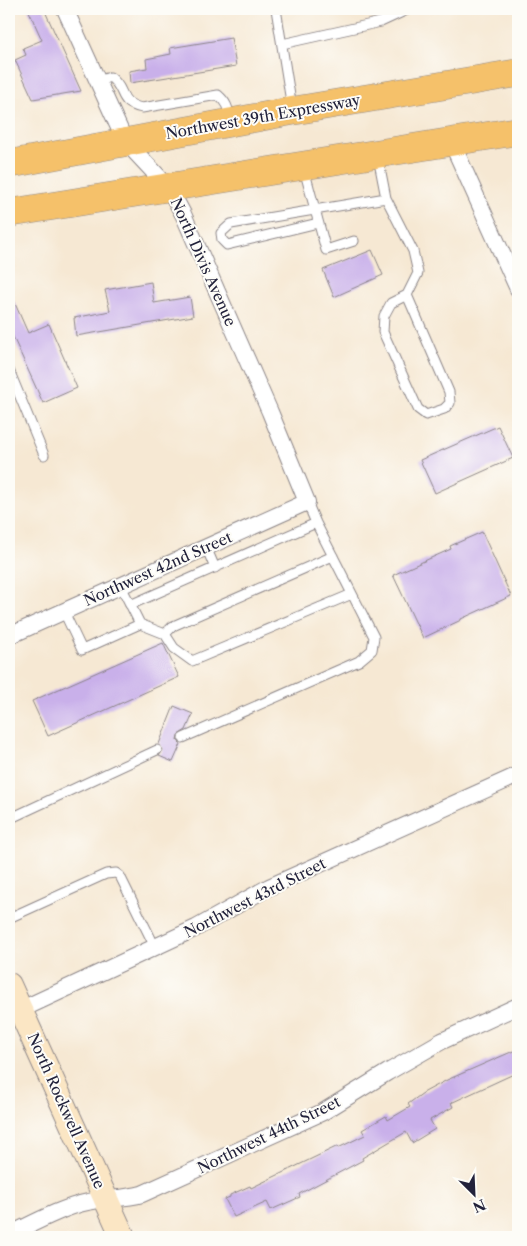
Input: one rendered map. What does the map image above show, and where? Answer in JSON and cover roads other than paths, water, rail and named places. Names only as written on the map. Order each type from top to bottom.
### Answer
[{"type":"highway","name":"Northwest 39th Expressway","points":[[9,164],[229,122],[518,73]]},
{"type":"highway","points":[[9,213],[518,131]]},
{"type":"main road","name":"North Rockwell Avenue","points":[[9,986],[123,1237]]},
{"type":"street","name":"North Divis Avenue","points":[[65,9],[125,141],[170,188],[266,403],[307,502]]},
{"type":"street","points":[[452,142],[518,289]]},
{"type":"street","name":"Northwest 42nd Street","points":[[9,636],[307,502]]},
{"type":"street","name":"Northwest 43rd Street","points":[[20,1010],[196,928],[269,887],[518,775]]},
{"type":"street","name":"Northwest 44th Street","points":[[9,1235],[75,1206],[88,1202],[127,1198],[142,1194],[298,1124],[322,1112],[442,1041],[518,1006]]},
{"type":"lane","points":[[276,9],[292,111]]},
{"type":"lane","points":[[282,44],[381,22],[409,9]]},
{"type":"lane","points":[[98,81],[110,78],[116,82],[126,102],[131,106],[142,108],[218,95],[225,101],[229,109],[229,122]]},
{"type":"lane","points":[[378,155],[386,198],[413,251],[418,273],[407,295],[391,304],[384,316],[383,332],[418,409],[426,415],[444,409],[450,403],[449,392],[407,295]]},
{"type":"lane","points":[[303,166],[326,250],[354,241]]},
{"type":"lane","points":[[318,223],[237,244],[227,245],[222,240],[221,233],[231,224],[386,198]]},
{"type":"lane","points":[[9,370],[44,455]]},
{"type":"lane","points":[[183,738],[358,661],[372,650],[374,637],[307,502]]},
{"type":"lane","points":[[130,605],[316,523]]},
{"type":"lane","points":[[206,547],[215,568]]},
{"type":"lane","points":[[165,634],[173,626],[334,556]]},
{"type":"lane","points":[[121,586],[140,624],[165,634],[174,648],[192,661],[352,594]]},
{"type":"lane","points":[[64,612],[82,650],[140,624]]},
{"type":"lane","points":[[9,819],[157,750]]},
{"type":"lane","points":[[9,918],[106,874],[116,872],[120,876],[155,947]]}]
